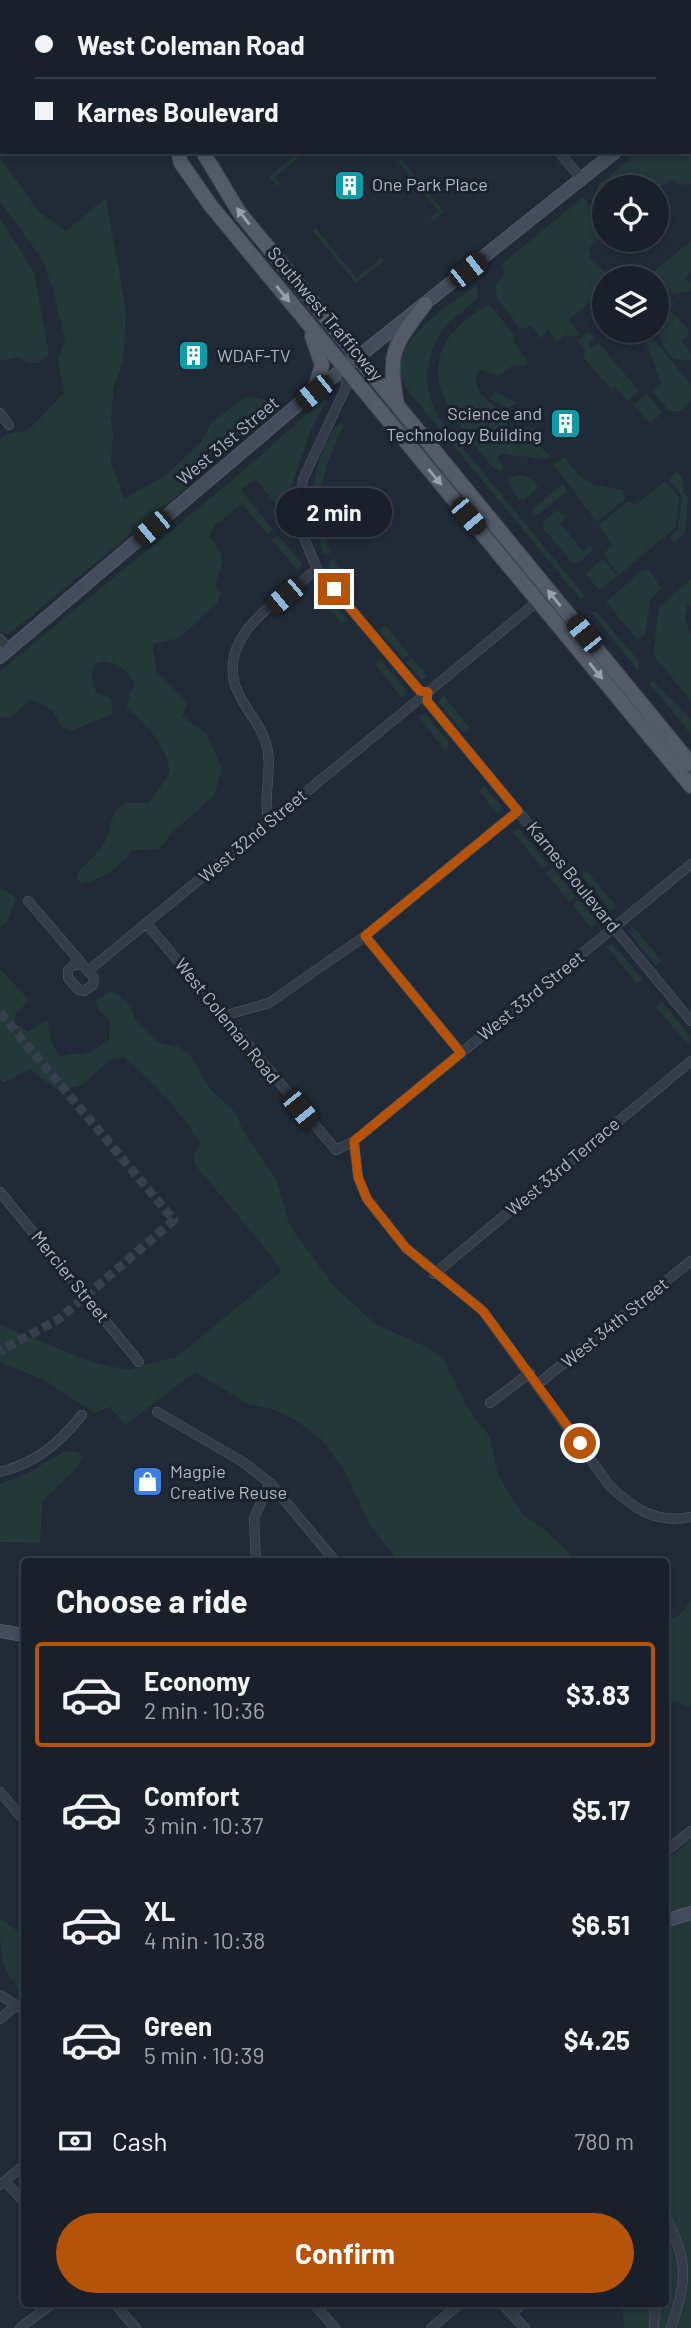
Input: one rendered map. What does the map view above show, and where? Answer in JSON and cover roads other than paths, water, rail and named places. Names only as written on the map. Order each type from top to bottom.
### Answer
[{"type":"main road","name":"Southwest Trafficway","points":[[204,154],[239,212],[691,764]]},
{"type":"main road","points":[[345,368],[352,351],[425,304],[613,154]]},
{"type":"main road","name":"Southwest Trafficway","points":[[177,156],[211,206],[691,786]]},
{"type":"main road","points":[[398,406],[392,356],[396,345],[425,304]]},
{"type":"main road","points":[[304,319],[322,356],[320,376],[314,392]]},
{"type":"main road","name":"West 31st Street","points":[[4,653],[345,368]]},
{"type":"main road","points":[[0,1630],[21,1634]]},
{"type":"main road","points":[[669,1920],[691,1913]]},
{"type":"street","points":[[561,154],[582,179]]},
{"type":"street","name":"Karnes Boulevard","points":[[345,368],[346,387],[303,479],[297,521],[317,569],[691,1021]]},
{"type":"street","points":[[0,413],[9,425]]},
{"type":"street","points":[[269,822],[266,812],[270,763],[267,745],[236,687],[234,655],[250,626],[317,569]]},
{"type":"street","name":"West 32nd Street","points":[[28,901],[85,968],[147,924],[538,601]]},
{"type":"street","points":[[0,639],[4,653]]},
{"type":"street","points":[[223,1016],[269,1003],[365,936],[518,811]]},
{"type":"street","name":"West 33rd Street","points":[[336,1150],[354,1141],[691,864]]},
{"type":"street","name":"West Coleman Road","points":[[147,924],[336,1150]]},
{"type":"street","points":[[365,936],[461,1053]]},
{"type":"street","name":"West 33rd Terrace","points":[[434,1274],[691,1061]]},
{"type":"street","points":[[354,1141],[358,1177],[367,1199],[406,1248],[434,1274],[483,1311],[609,1485],[630,1505],[652,1517],[675,1520],[691,1517]]},
{"type":"street","name":"Mercier Street","points":[[0,1192],[139,1362]]},
{"type":"street","name":"West 34th Street","points":[[538,1384],[690,1265]]},
{"type":"street","points":[[490,1404],[530,1373]]},
{"type":"street","points":[[157,1412],[243,1462],[270,1483],[332,1558]]},
{"type":"street","points":[[0,1472],[40,1457],[64,1437],[82,1415]]},
{"type":"street","points":[[256,1558],[254,1518],[270,1483]]},
{"type":"street","points":[[0,1792],[21,1816]]},
{"type":"street","points":[[669,1849],[691,1831]]},
{"type":"street","points":[[0,1995],[21,2007],[0,2020]]},
{"type":"street","points":[[21,2168],[3,2183],[21,2200]]},
{"type":"street","points":[[669,2223],[682,2251],[685,2286],[671,2328]]},
{"type":"street","points":[[20,2328],[48,2307]]},
{"type":"street","points":[[118,2307],[136,2328]]},
{"type":"street","points":[[317,2307],[335,2328]]},
{"type":"street","points":[[431,2328],[456,2307]]},
{"type":"street","points":[[505,2307],[525,2328]]},
{"type":"street","points":[[511,2313],[519,2307]]},
{"type":"street","points":[[654,2328],[655,2307]]},
{"type":"tunnel","points":[[0,1013],[174,1220],[59,1319],[0,1351]]},
{"type":"place","name":"One Park Place","points":[[349,185]]},
{"type":"place","name":"WDAF-TV","points":[[194,356]]},
{"type":"place","name":"Science and Technology Building","points":[[565,424]]},
{"type":"place","name":"Magpie Creative Reuse","points":[[147,1482]]}]
